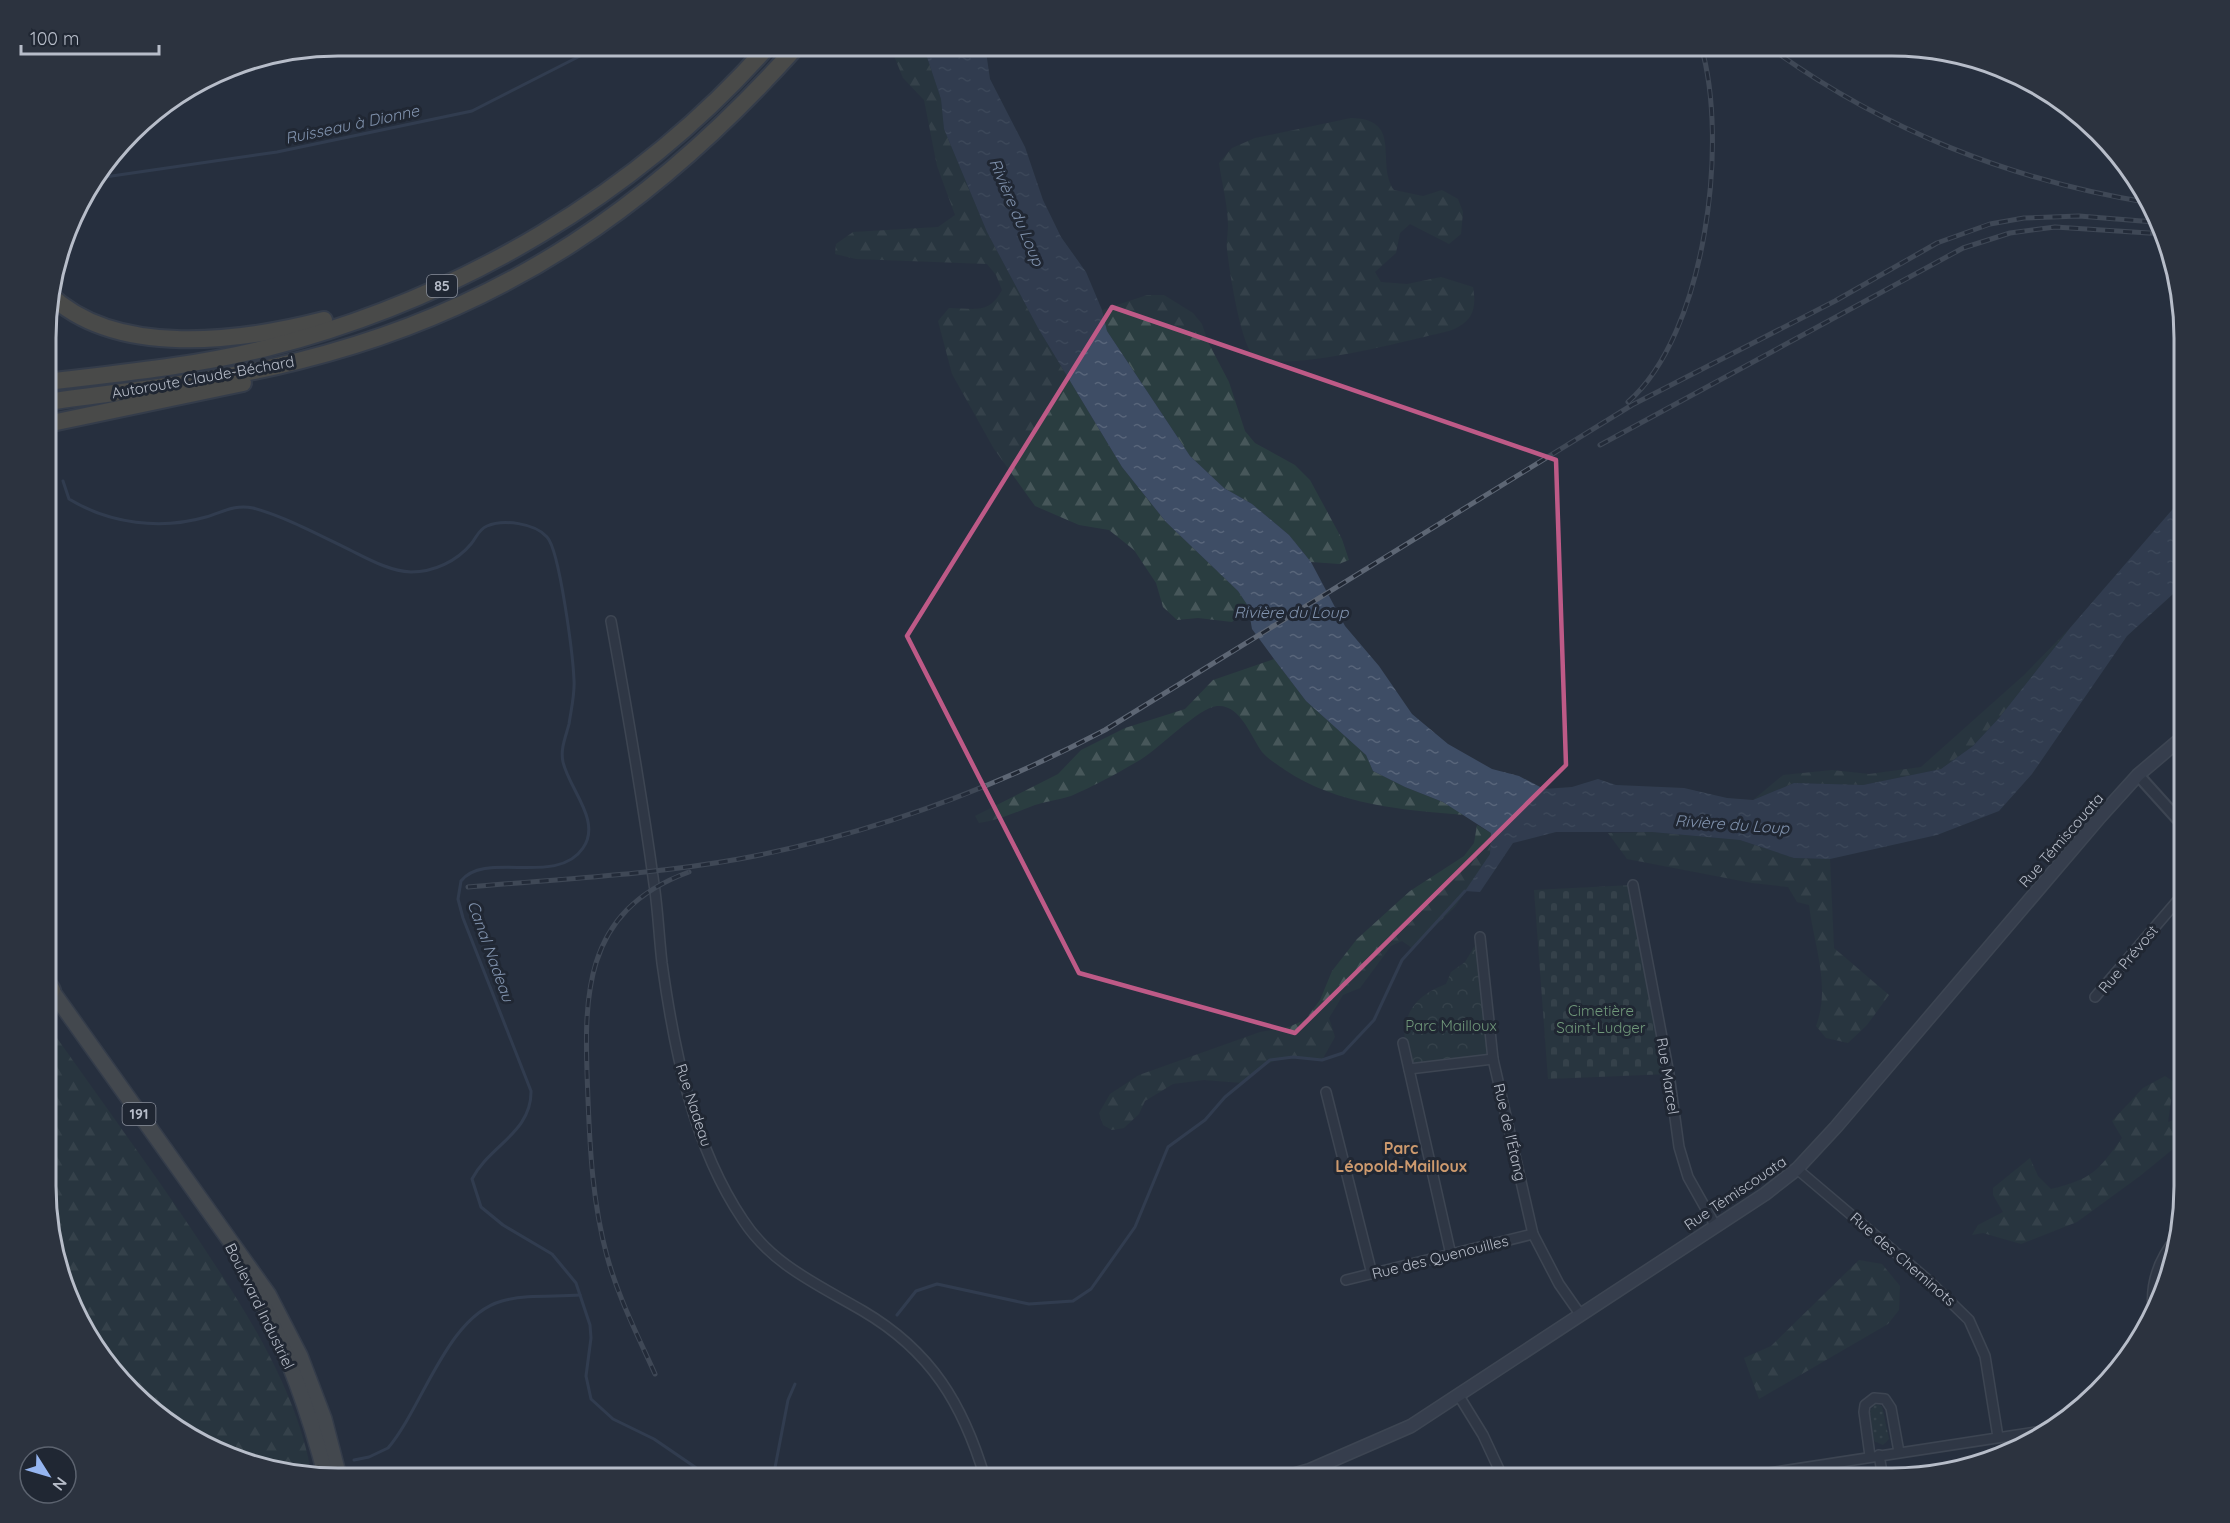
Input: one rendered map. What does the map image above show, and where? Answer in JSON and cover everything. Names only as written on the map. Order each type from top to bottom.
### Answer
[{"type":"highway","name":"Autoroute Claude-Béchard","points":[[56,381],[141,371],[289,342],[371,315],[426,293],[491,262],[577,211],[639,166],[713,104],[759,56]]},
{"type":"highway","name":"Autoroute Claude-Béchard","points":[[56,401],[258,370],[333,352],[428,319],[528,270],[617,215],[673,171],[742,107],[788,56]]},
{"type":"highway","points":[[58,300],[84,319],[117,331],[143,336],[227,336],[302,326],[363,309],[453,273],[537,228],[639,166]]},
{"type":"highway","points":[[56,422],[231,386],[342,357],[429,325],[528,270]]},
{"type":"highway","name":"Boulevard Industriel","points":[[56,996],[268,1294],[300,1356],[324,1419],[337,1468]]},
{"type":"highway","name":"Boulevard Industriel","points":[[226,1237],[283,1349],[312,1425],[323,1467]]},
{"type":"main road","name":"Rue Témiscouata","points":[[1315,1468],[1411,1426],[1764,1194],[1797,1169],[1836,1127],[2138,775],[2174,744]]},
{"type":"street","name":"Rue Nadeau","points":[[611,621],[634,747],[655,887],[662,963],[677,1052],[687,1090],[725,1192],[744,1222],[776,1257],[799,1275],[888,1327],[919,1352],[939,1375],[960,1415],[981,1468]]},
{"type":"street","points":[[2138,775],[2174,815]]},
{"type":"street","name":"Rue Marcel","points":[[1633,885],[1669,1074],[1679,1147],[1688,1177],[1715,1225]]},
{"type":"street","name":"Rue Prévost","points":[[2095,997],[2174,905]]},
{"type":"street","name":"Rue de l'Étang","points":[[1480,937],[1493,1059],[1533,1234],[1559,1284],[1580,1314]]},
{"type":"street","points":[[1403,1043],[1451,1255]]},
{"type":"street","points":[[1409,1069],[1493,1059]]},
{"type":"street","points":[[1326,1092],[1372,1274]]},
{"type":"street","name":"Rue des Cheminots","points":[[1797,1169],[1928,1280],[1969,1320],[1985,1356],[1998,1437]]},
{"type":"street","name":"Rue des Quenouilles","points":[[1346,1280],[1533,1234]]},
{"type":"street","points":[[2151,1297],[2155,1274],[2167,1250]]},
{"type":"street","points":[[1459,1396],[1483,1435],[1498,1468]]},
{"type":"street","points":[[1880,1468],[1864,1412],[1865,1406],[1874,1398],[1885,1399],[1891,1408],[1899,1452]]},
{"type":"street","points":[[1797,1468],[2027,1433]]},
{"type":"highlighted area","points":[[1112,307],[1556,460],[1566,765],[1295,1033],[1079,973],[907,636]]},
{"type":"green space","points":[[894,56],[927,56],[941,99],[944,129],[987,232],[1038,328],[1122,467],[1166,522],[1238,591],[1248,606],[1232,622],[1198,618],[1177,620],[1163,607],[1156,583],[1134,550],[1109,530],[1079,525],[1035,506],[994,449],[952,374],[938,321],[949,308],[986,307],[997,298],[1002,290],[996,275],[987,264],[856,259],[835,254],[836,244],[853,232],[938,227],[955,215],[937,166],[924,100],[903,78]]},
{"type":"green space","points":[[1351,118],[1367,120],[1377,126],[1383,134],[1389,179],[1394,190],[1423,196],[1442,190],[1458,199],[1463,212],[1461,234],[1449,244],[1410,224],[1400,233],[1396,253],[1375,272],[1381,282],[1407,284],[1441,277],[1473,287],[1474,302],[1471,315],[1463,324],[1449,331],[1379,347],[1316,359],[1288,362],[1266,361],[1253,355],[1248,347],[1240,321],[1228,259],[1227,211],[1219,163],[1232,148],[1255,138]]},
{"type":"green space","points":[[1147,295],[1164,295],[1193,313],[1202,324],[1208,342],[1229,382],[1245,431],[1255,443],[1295,465],[1310,480],[1342,539],[1349,560],[1339,564],[1311,562],[1289,535],[1252,504],[1224,488],[1190,456],[1107,331],[1102,310]]},
{"type":"green space","points":[[2070,628],[1999,718],[1973,746],[1941,769],[1863,785],[1794,783],[1753,800],[1783,775],[1832,770],[1869,774],[1921,767],[2024,675]]},
{"type":"green space","points":[[1274,659],[1306,701],[1366,755],[1373,771],[1443,802],[1464,815],[1371,804],[1326,791],[1305,782],[1265,755],[1233,710],[1217,706],[1200,713],[1148,755],[1080,792],[987,822],[979,823],[975,816],[1058,774],[1081,750],[1125,728],[1185,709],[1213,680]]},
{"type":"green space","points":[[1477,825],[1491,833],[1490,854],[1455,907],[1412,948],[1402,941],[1391,946],[1360,988],[1343,995],[1329,1018],[1335,1037],[1322,1060],[1288,1058],[1279,1060],[1261,1067],[1242,1083],[1204,1080],[1173,1084],[1145,1101],[1139,1114],[1124,1128],[1112,1130],[1103,1125],[1099,1113],[1110,1094],[1139,1075],[1260,1032],[1289,1027],[1306,1019],[1320,1000],[1332,971],[1357,939],[1410,891],[1464,856],[1474,843]]},
{"type":"green space","points":[[1652,832],[1740,840],[1794,858],[1830,859],[1834,948],[1889,995],[1867,1025],[1848,1043],[1826,1038],[1816,1026],[1822,996],[1822,981],[1809,905],[1797,902],[1788,887],[1752,883],[1627,859],[1608,833]]},
{"type":"green space","name":"Cimetière Saint-Ludger","points":[[1633,885],[1669,1074],[1548,1079],[1534,890]]},
{"type":"green space","name":"Parc Mailloux","points":[[1480,937],[1493,1059],[1409,1069],[1405,1028],[1413,1007],[1421,998],[1446,984],[1451,972],[1465,962]]},
{"type":"green space","points":[[56,1039],[181,1214],[251,1323],[295,1412],[310,1466],[247,1453],[181,1420],[138,1385],[114,1357],[93,1326],[70,1276],[58,1222],[56,1204]]},
{"type":"green space","points":[[2165,1076],[2174,1082],[2168,1122],[2174,1120],[2174,1148],[2077,1222],[2021,1244],[1983,1233],[1972,1235],[1978,1225],[2003,1212],[1993,1195],[1993,1188],[2030,1158],[2038,1176],[2051,1189],[2076,1182],[2099,1166],[2122,1138],[2112,1121],[2143,1088]]},
{"type":"green space","points":[[1859,1260],[1882,1264],[1900,1286],[1899,1310],[1888,1324],[1759,1399],[1744,1358],[1771,1346]]},
{"type":"green space","points":[[1875,1404],[1882,1406],[1889,1439],[1883,1445],[1874,1441],[1870,1411]]},
{"type":"water","name":"Rivière du Loup","points":[[927,56],[987,56],[990,79],[1025,147],[1043,200],[1061,237],[1086,272],[1102,310],[1107,331],[1190,456],[1224,488],[1252,504],[1289,535],[1311,562],[1345,626],[1379,666],[1412,714],[1448,744],[1492,769],[1519,776],[1544,789],[1572,787],[1598,779],[1616,785],[1684,788],[1727,798],[1753,800],[1794,783],[1863,785],[1941,769],[1973,746],[1999,718],[2070,628],[2174,508],[2174,593],[2127,636],[2032,774],[1999,811],[1937,835],[1830,859],[1794,858],[1740,840],[1652,832],[1556,832],[1513,843],[1480,892],[1465,891],[1490,854],[1491,833],[1443,802],[1373,771],[1366,755],[1306,701],[1274,659],[1252,629],[1248,606],[1238,591],[1166,522],[1122,467],[1038,328],[987,232],[944,129],[941,99]]},
{"type":"waterway","name":"Ruisseau à Dionne","points":[[106,177],[277,152],[472,111],[580,56]]},
{"type":"waterway","name":"Canal Nadeau","points":[[63,481],[69,499],[118,519],[154,524],[171,523],[189,521],[235,508],[253,508],[291,522],[380,564],[395,570],[411,572],[436,568],[459,556],[482,530],[494,524],[510,523],[527,526],[535,528],[547,537],[557,562],[561,582],[574,680],[573,702],[562,757],[566,772],[587,816],[588,838],[583,848],[571,859],[556,865],[487,868],[472,872],[461,881],[458,899],[463,918],[531,1091],[525,1117],[479,1167],[472,1179],[481,1207],[503,1225],[552,1254],[576,1283],[590,1325],[591,1338],[586,1376],[591,1399],[613,1419],[654,1439],[696,1468]]},
{"type":"waterway","points":[[897,1315],[916,1291],[937,1284],[1029,1304],[1073,1301],[1091,1289],[1135,1227],[1168,1147],[1205,1120],[1225,1097],[1270,1060],[1293,1057],[1322,1060],[1343,1053],[1374,1020],[1402,960],[1465,891]]},
{"type":"waterway","points":[[354,1460],[369,1457],[388,1448],[401,1431],[451,1343],[483,1310],[512,1299],[580,1295]]},
{"type":"waterway","points":[[775,1468],[788,1400],[795,1384]]},
{"type":"railway","points":[[1628,402],[1655,371],[1676,331],[1693,285],[1704,234],[1711,182],[1712,132],[1709,86],[1703,56]]},
{"type":"railway","points":[[1782,56],[1856,102],[1950,147],[1999,166],[2048,181],[2139,201]]},
{"type":"railway","points":[[468,887],[638,873],[739,859],[881,824],[972,791],[1017,773],[1105,730],[1632,405],[1835,301],[1937,243],[1990,224],[2024,218],[2079,216],[2149,222]]},
{"type":"railway","points":[[1600,445],[1963,248],[2010,233],[2055,227],[2154,233]]},
{"type":"railway","points":[[655,1374],[617,1286],[598,1217],[590,1139],[587,1063],[589,995],[596,964],[608,936],[626,911],[653,889],[689,872]]},
{"type":"district","name":"Parc Léopold-Mailloux","points":[[1401,1157]]}]
